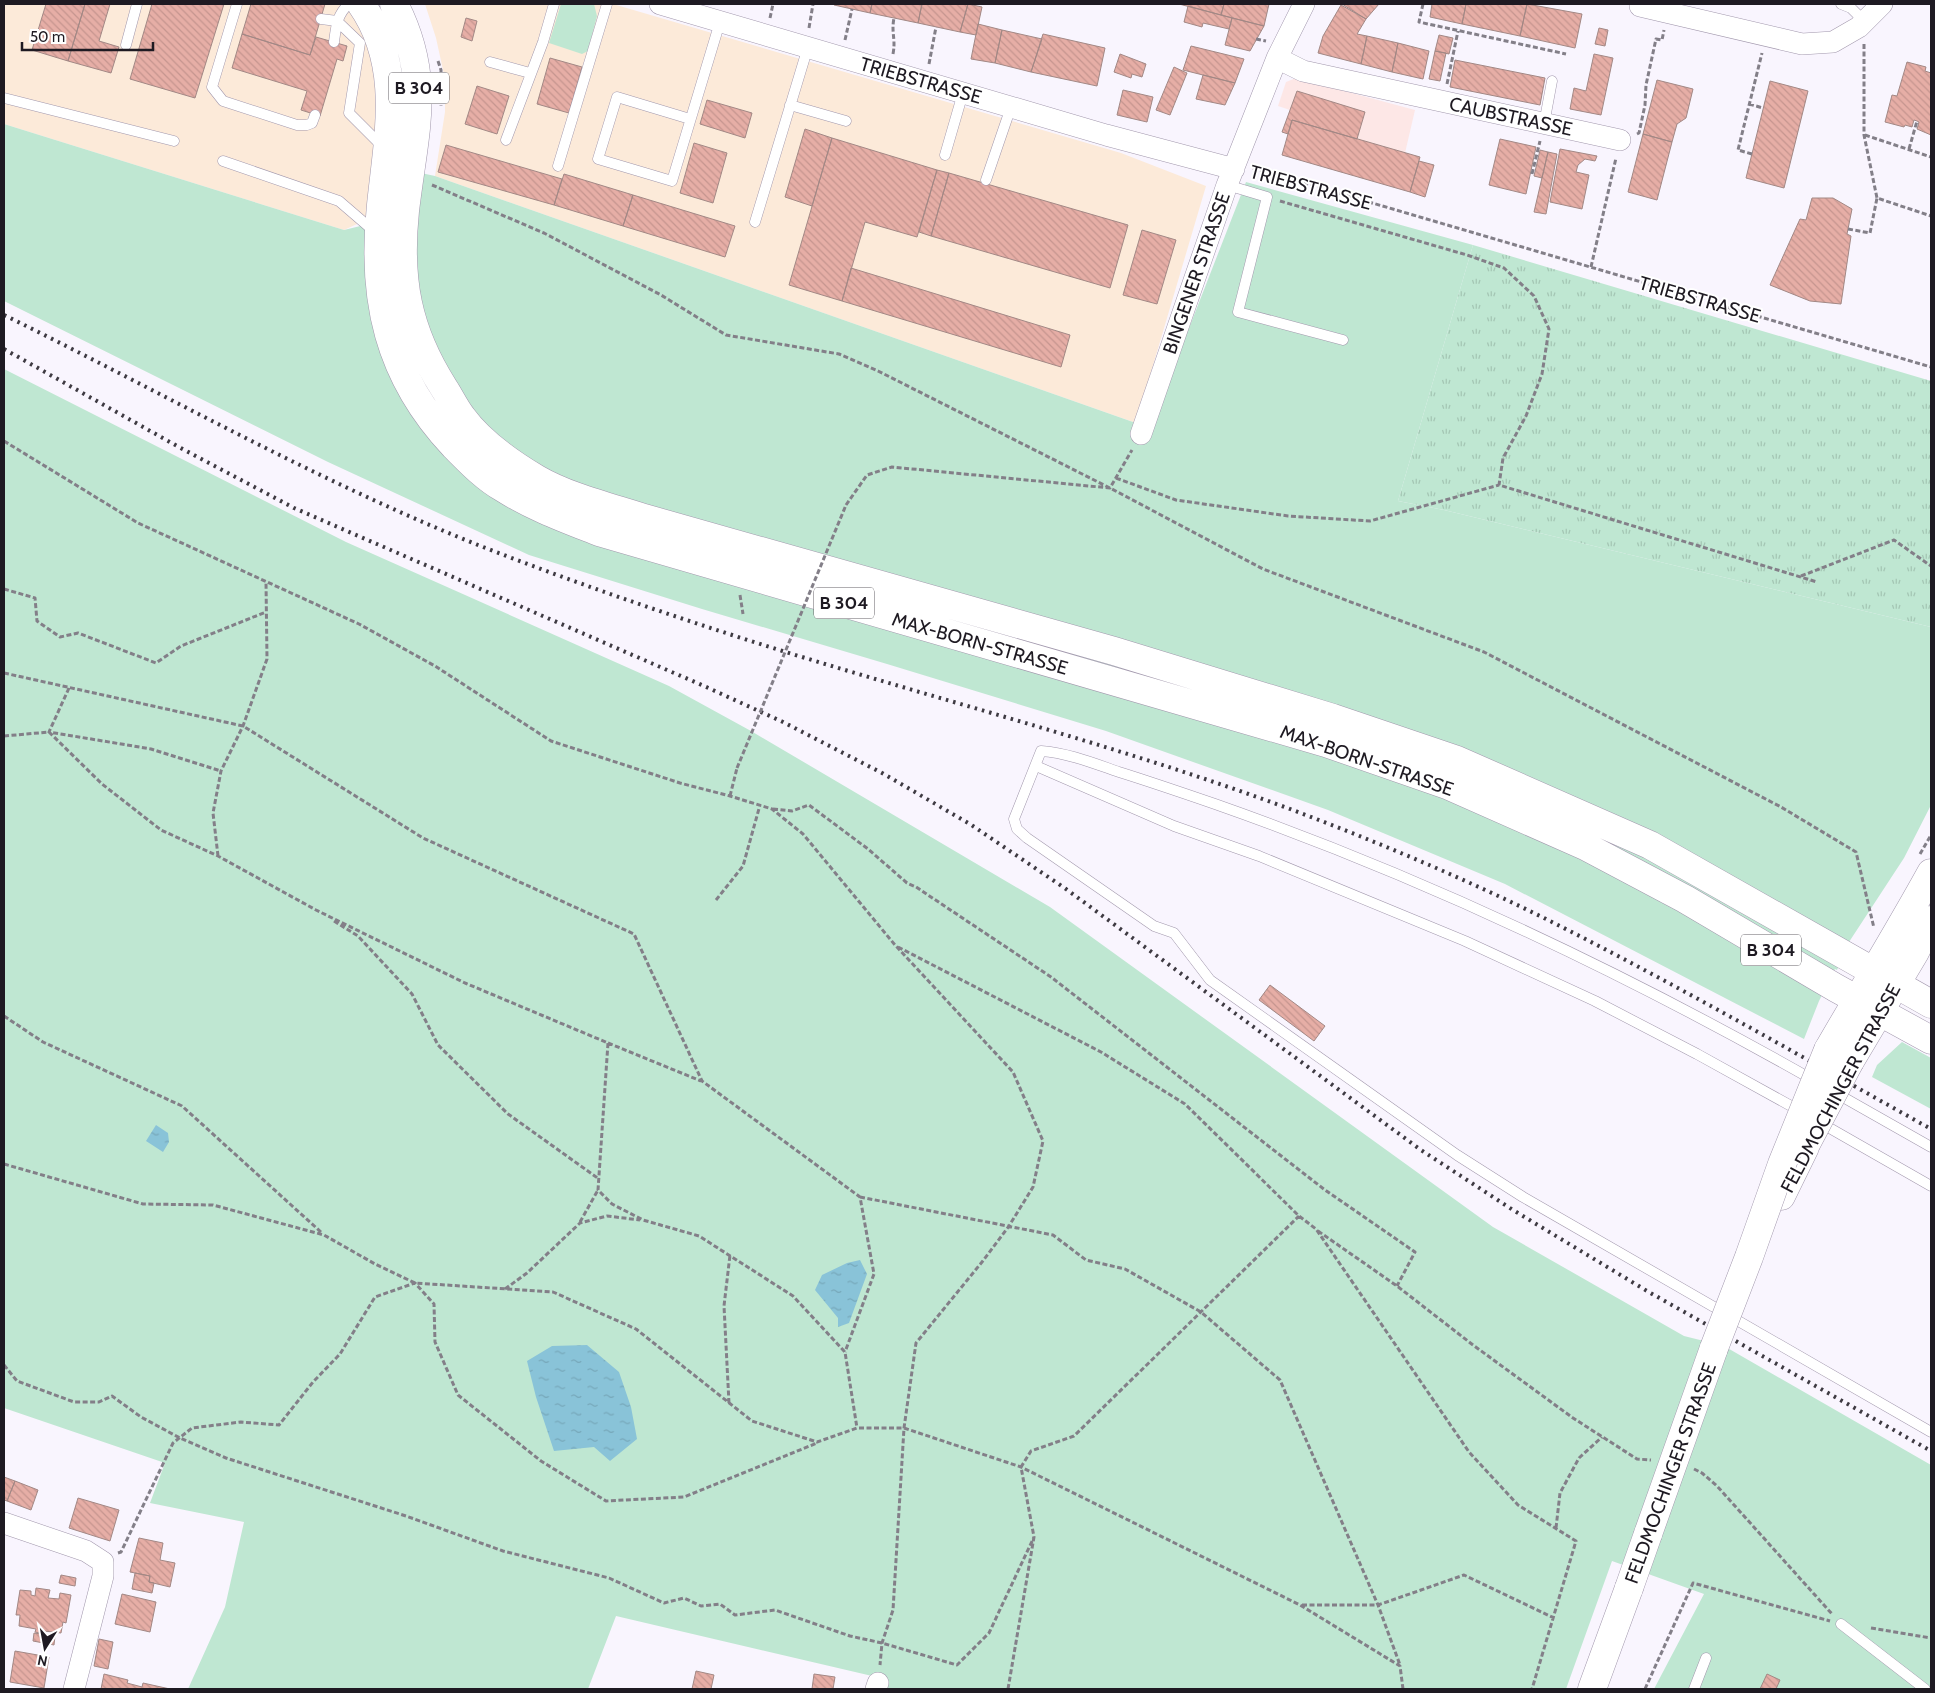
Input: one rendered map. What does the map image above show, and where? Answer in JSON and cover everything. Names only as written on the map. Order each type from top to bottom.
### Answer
[{"type":"main road","name":"MAX-BORN-STRASSE","points":[[361,4],[382,45],[389,71],[390,110],[378,234],[379,289],[391,346],[415,397],[441,432],[473,466],[502,488],[544,511],[599,532],[1326,744],[1447,785],[1585,846],[1610,859],[1685,899],[1868,1006],[1931,1040]]},
{"type":"main road","name":"MAX-BORN-STRASSE","points":[[394,4],[406,30],[416,60],[418,77],[418,120],[405,212],[404,243],[404,284],[412,324],[419,344],[431,368],[462,418],[492,449],[539,480],[583,499],[644,518],[1114,651],[1333,718],[1457,760],[1650,845],[1931,1004]]},
{"type":"main road","name":"FELDMOCHINGER STRASSE","points":[[1592,1689],[1782,1164],[1839,1056],[1884,977],[1894,940],[1931,873]]},
{"type":"main road","name":"FELDMOCHINGER STRASSE","points":[[1884,977],[1915,952],[1931,920]]},
{"type":"street","name":"TRIEBSTRASSE","points":[[660,4],[710,14],[806,47],[1106,135],[1230,177]]},
{"type":"street","name":"BINGENER STRASSE","points":[[1141,434],[1230,177],[1277,58],[1304,4]]},
{"type":"street","points":[[1640,6],[1802,44],[1833,42],[1862,24],[1882,4]]},
{"type":"street","name":"CAUBSTRASSE","points":[[1277,58],[1303,70],[1620,140]]},
{"type":"street","points":[[4,1523],[86,1551],[103,1562],[103,1576],[74,1689]]},
{"type":"lane","points":[[126,45],[137,4]]},
{"type":"lane","points":[[237,4],[212,87],[223,101],[297,125],[307,126],[312,123],[315,115]]},
{"type":"lane","points":[[334,42],[336,21],[344,8],[349,4]]},
{"type":"lane","points":[[506,140],[543,42],[554,4]]},
{"type":"lane","points":[[558,166],[607,4]]},
{"type":"lane","points":[[1841,4],[1851,8],[1862,24]]},
{"type":"lane","points":[[690,118],[617,97],[598,159],[672,181],[690,118],[710,14]]},
{"type":"lane","points":[[321,19],[336,21],[360,43],[349,113],[381,144],[386,154]]},
{"type":"lane","points":[[755,222],[806,47]]},
{"type":"lane","points":[[490,62],[530,73]]},
{"type":"lane","points":[[1544,124],[1552,81]]},
{"type":"lane","points":[[945,155],[963,93]]},
{"type":"lane","points":[[4,98],[174,141]]},
{"type":"lane","points":[[790,105],[846,121]]},
{"type":"lane","points":[[986,180],[1011,107]]},
{"type":"lane","points":[[223,160],[338,200],[378,234]]},
{"type":"lane","points":[[1230,177],[1267,197],[1238,312],[1343,340]]},
{"type":"lane","points":[[1931,1147],[1706,1021],[1604,968],[1466,904],[1268,823],[1062,753],[1041,751],[1014,819],[1017,829],[1154,926],[1174,933],[1210,980],[1457,1155],[1523,1197],[1931,1432]]},
{"type":"lane","points":[[1036,766],[1174,826],[1259,856],[1447,933],[1595,1001],[1697,1054],[1931,1186]]},
{"type":"lane","points":[[1841,1624],[1925,1689]]},
{"type":"lane","points":[[1694,1689],[1706,1658]]},
{"type":"path","points":[[806,47],[813,4]]},
{"type":"path","points":[[1423,4],[1419,22],[1566,54]]},
{"type":"path","points":[[841,57],[852,9]]},
{"type":"path","points":[[1591,267],[1620,140],[1639,133],[1645,105],[1646,85],[1656,39],[1662,40],[1668,13]]},
{"type":"path","points":[[889,71],[895,45],[892,32],[894,18]]},
{"type":"path","points":[[1848,229],[1870,233],[1877,198],[1864,135],[1864,41],[1862,24]]},
{"type":"path","points":[[926,82],[936,27]]},
{"type":"path","points":[[1443,102],[1458,31]]},
{"type":"path","points":[[1752,154],[1738,150],[1766,35]]},
{"type":"path","points":[[1749,104],[1763,108]]},
{"type":"path","points":[[1909,150],[1917,121]]},
{"type":"path","points":[[1532,174],[1544,124]]},
{"type":"path","points":[[1864,135],[1931,157]]},
{"type":"path","name":"TRIEBSTRASSE","points":[[1230,177],[1257,168],[1931,366]]},
{"type":"path","points":[[432,186],[544,232],[661,295],[726,335],[838,354],[878,371],[1110,488],[1263,569],[1484,652],[1781,807],[1856,852],[1873,927],[1894,940]]},
{"type":"path","points":[[1267,197],[1467,255],[1504,268],[1534,296],[1549,329],[1542,374],[1526,416],[1503,458],[1499,485]]},
{"type":"path","points":[[1877,198],[1931,216]]},
{"type":"path","points":[[1110,488],[1141,434]]},
{"type":"path","points":[[4,441],[138,523],[359,624],[435,666],[551,741],[680,783],[772,809],[792,811],[809,805],[868,849],[907,883],[1051,977],[1326,1190],[1415,1252],[1398,1286]]},
{"type":"path","points":[[730,796],[737,768],[846,505],[867,475],[892,467],[1110,488]]},
{"type":"path","points":[[1116,478],[1176,500],[1288,516],[1370,521],[1499,485],[1817,582]]},
{"type":"path","points":[[1801,577],[1894,540],[1931,566]]},
{"type":"path","points":[[218,856],[213,813],[221,771],[243,726],[267,659],[266,582]]},
{"type":"path","points":[[4,589],[34,598],[37,621],[60,638],[78,633],[156,663],[182,646],[266,612]]},
{"type":"path","points":[[4,673],[243,726],[423,838],[634,934],[702,1081]]},
{"type":"path","points":[[49,732],[69,688]]},
{"type":"path","points":[[4,736],[49,732],[151,749],[221,771]]},
{"type":"path","points":[[49,732],[102,784],[161,830],[218,856],[316,910],[464,983],[702,1081],[860,1197],[1053,1234],[1086,1260],[1125,1269],[1201,1312],[1280,1380],[1378,1605],[1400,1666],[1403,1689]]},
{"type":"path","points":[[716,900],[743,866],[760,805]]},
{"type":"path","points":[[772,809],[803,834],[895,945],[1014,1072],[1043,1141],[1033,1188],[1009,1226],[982,1262],[916,1343],[904,1428],[893,1610],[882,1643],[877,1686]]},
{"type":"path","points":[[316,910],[358,936],[412,994],[438,1045],[508,1114],[598,1179]]},
{"type":"path","points":[[895,945],[1101,1052],[1185,1104],[1316,1230],[1398,1286],[1473,1345],[1573,1418],[1637,1459],[1656,1460]]},
{"type":"path","points":[[4,1016],[44,1042],[182,1106],[324,1235],[375,1264],[415,1283],[553,1292],[636,1329],[752,1421],[817,1442]]},
{"type":"path","points":[[504,1289],[527,1273],[580,1223],[598,1190],[608,1043]]},
{"type":"path","points":[[4,1164],[143,1204],[213,1205],[324,1235]]},
{"type":"path","points":[[598,1190],[612,1204],[643,1220]]},
{"type":"path","points":[[857,1428],[845,1352],[874,1274],[860,1197]]},
{"type":"path","points":[[580,1223],[607,1216],[643,1220],[700,1236],[793,1296],[845,1352]]},
{"type":"path","points":[[1008,1689],[1034,1537],[1021,1468],[1031,1451],[1074,1436],[1300,1216]]},
{"type":"path","points":[[1316,1230],[1469,1452],[1518,1505],[1576,1541],[1532,1689]]},
{"type":"path","points":[[729,1403],[724,1306],[730,1255]]},
{"type":"path","points":[[103,1562],[121,1552],[173,1443],[192,1428],[241,1422],[278,1425],[312,1382],[340,1354],[375,1297],[415,1283]]},
{"type":"path","points":[[415,1283],[434,1304],[436,1342],[458,1395],[541,1461],[606,1501],[684,1497],[817,1442],[857,1428],[904,1428],[1021,1468],[1300,1605],[1400,1666]]},
{"type":"path","points":[[4,1366],[17,1381],[74,1402],[99,1402],[112,1396],[141,1417],[180,1438],[226,1458],[406,1516],[503,1551],[608,1578],[664,1603],[684,1598],[701,1606],[720,1604],[735,1615],[775,1610],[850,1636],[957,1664],[989,1632],[1034,1537]]},
{"type":"path","points":[[1556,1528],[1560,1493],[1579,1458],[1602,1437]]},
{"type":"path","points":[[1694,1469],[1702,1473],[1716,1486],[1841,1624]]},
{"type":"path","points":[[1300,1605],[1378,1605],[1464,1575],[1554,1618]]},
{"type":"path","points":[[1645,1689],[1693,1582],[1841,1624],[1931,1638]]},
{"type":"shaded area","points":[[4,4],[352,4],[382,79],[368,219],[344,230],[4,124]]},
{"type":"shaded area","points":[[425,4],[613,4],[1121,153],[1206,186],[1136,423],[435,176],[445,112],[445,79],[436,38]]},
{"type":"shaded area","points":[[1296,78],[1415,110],[1405,153],[1292,120],[1290,110],[1278,106],[1286,82]]},
{"type":"green space","points":[[561,4],[594,4],[597,16],[588,51],[582,54],[549,43]]},
{"type":"green space","points":[[383,8],[399,30],[421,173],[435,176],[1150,428],[1246,182],[1473,245],[1398,501],[1444,510],[1931,627],[1931,805],[1904,858],[1849,942],[1837,970],[1835,969],[1819,1001],[1804,1039],[1505,884],[1328,810],[1106,731],[529,555],[328,462],[4,301],[4,124],[344,230],[389,219],[380,13]]},
{"type":"green space","points":[[1473,245],[1931,381],[1931,627],[1444,510],[1398,501]]},
{"type":"green space","points":[[4,369],[346,542],[669,686],[751,731],[1050,907],[1493,1227],[1684,1336],[1724,1346],[1931,1465],[1931,1689],[1654,1689],[1704,1594],[1612,1561],[1566,1689],[883,1689],[885,1679],[616,1616],[588,1689],[188,1689],[225,1607],[244,1522],[150,1503],[165,1463],[4,1408]]},
{"type":"green space","points":[[1902,1042],[1931,1058],[1931,1109],[1872,1077],[1877,1065]]},
{"type":"water","points":[[156,1125],[168,1133],[169,1142],[163,1152],[146,1141]]},
{"type":"water","points":[[860,1260],[867,1274],[849,1323],[838,1327],[838,1318],[815,1290],[822,1275],[847,1263]]},
{"type":"water","points":[[587,1345],[619,1372],[631,1407],[637,1439],[610,1461],[594,1447],[554,1451],[536,1397],[527,1361],[552,1346]]},
{"type":"building","points":[[46,4],[85,4],[68,61],[32,50]]},
{"type":"building","points":[[85,4],[110,4],[99,41],[119,47],[111,73],[68,61]]},
{"type":"building","points":[[152,4],[224,4],[195,98],[130,79]]},
{"type":"building","points":[[251,4],[325,4],[310,55],[242,34]]},
{"type":"building","points":[[834,4],[872,4],[870,13]]},
{"type":"building","points":[[872,4],[922,4],[918,23],[870,13]]},
{"type":"building","points":[[922,4],[968,4],[960,32],[918,23]]},
{"type":"building","points":[[968,4],[982,7],[976,35],[960,32]]},
{"type":"building","points":[[1179,4],[1224,4],[1221,15]]},
{"type":"building","points":[[1224,4],[1269,4],[1264,26],[1221,15]]},
{"type":"building","points":[[1342,4],[1379,4],[1366,19]]},
{"type":"building","points":[[1432,4],[1466,4],[1462,24],[1430,17]]},
{"type":"building","points":[[1466,4],[1527,4],[1520,36],[1462,24]]},
{"type":"building","points":[[1527,4],[1582,14],[1575,48],[1520,36]]},
{"type":"building","points":[[1341,5],[1366,19],[1357,34],[1367,36],[1361,64],[1318,53],[1323,36]]},
{"type":"building","points":[[1188,6],[1232,18],[1229,29],[1203,23],[1202,27],[1184,22]]},
{"type":"building","points":[[466,18],[477,21],[472,41],[461,37]]},
{"type":"building","points":[[1232,18],[1264,26],[1250,51],[1225,45]]},
{"type":"building","points":[[978,24],[1002,30],[995,63],[971,59]]},
{"type":"building","points":[[1599,28],[1608,30],[1605,46],[1595,44]]},
{"type":"building","points":[[1002,30],[1042,39],[1031,72],[995,63]]},
{"type":"building","points":[[242,34],[310,55],[316,37],[347,46],[343,61],[337,59],[320,116],[301,110],[307,91],[232,68]]},
{"type":"building","points":[[1043,34],[1105,48],[1097,86],[1031,72]]},
{"type":"building","points":[[1439,35],[1453,38],[1449,54],[1435,51]]},
{"type":"building","points":[[1367,36],[1398,43],[1392,72],[1361,64]]},
{"type":"building","points":[[1398,43],[1429,51],[1423,79],[1392,72]]},
{"type":"building","points":[[1191,46],[1244,59],[1235,83],[1183,70]]},
{"type":"building","points":[[1435,51],[1446,53],[1440,81],[1429,79]]},
{"type":"building","points":[[1120,54],[1146,64],[1142,77],[1132,74],[1131,78],[1114,72]]},
{"type":"building","points":[[1594,54],[1613,58],[1601,115],[1570,109],[1574,88],[1586,91]]},
{"type":"building","points":[[550,58],[582,67],[569,113],[537,104]]},
{"type":"building","points":[[1455,60],[1545,78],[1540,105],[1450,87]]},
{"type":"building","points":[[1907,62],[1926,67],[1925,71],[1931,73],[1931,135],[1917,129],[1919,122],[1914,120],[1912,127],[1885,122],[1892,95],[1897,96]]},
{"type":"building","points":[[1174,67],[1187,73],[1170,115],[1156,110]]},
{"type":"building","points":[[1203,75],[1235,83],[1225,105],[1196,99]]},
{"type":"building","points":[[1657,80],[1693,89],[1686,118],[1677,124],[1672,142],[1643,134]]},
{"type":"building","points":[[1770,81],[1808,91],[1784,188],[1746,178]]},
{"type":"building","points":[[477,86],[509,96],[497,134],[465,124]]},
{"type":"building","points":[[1123,90],[1153,97],[1147,122],[1117,115]]},
{"type":"building","points":[[1297,91],[1365,112],[1357,139],[1292,120],[1288,134],[1282,132]]},
{"type":"building","points":[[707,100],[752,113],[745,138],[700,124]]},
{"type":"building","points":[[1292,120],[1420,157],[1410,192],[1282,155]]},
{"type":"building","points":[[805,129],[832,138],[812,206],[785,197]]},
{"type":"building","points":[[1643,134],[1672,142],[1657,200],[1628,192]]},
{"type":"building","points":[[832,138],[937,170],[917,237],[865,222],[842,301],[789,285]]},
{"type":"building","points":[[1500,139],[1536,147],[1526,194],[1489,185]]},
{"type":"building","points":[[694,143],[727,153],[713,203],[680,193]]},
{"type":"building","points":[[446,145],[562,179],[554,205],[438,172]]},
{"type":"building","points":[[1560,149],[1597,156],[1595,161],[1585,159],[1578,165],[1576,172],[1589,175],[1582,209],[1550,202]]},
{"type":"building","points":[[1540,150],[1548,152],[1542,178],[1534,176]]},
{"type":"building","points":[[1548,152],[1557,154],[1546,214],[1534,212]]},
{"type":"building","points":[[1419,161],[1434,165],[1425,197],[1410,192]]},
{"type":"building","points":[[937,170],[949,173],[931,236],[919,232]]},
{"type":"building","points":[[949,173],[1128,225],[1110,288],[931,236]]},
{"type":"building","points":[[564,174],[633,195],[623,226],[554,205]]},
{"type":"building","points":[[633,195],[735,226],[725,257],[623,226]]},
{"type":"building","points":[[1812,198],[1833,198],[1852,209],[1847,234],[1851,236],[1841,304],[1810,301],[1770,285],[1800,219],[1806,220]]},
{"type":"building","points":[[1142,230],[1176,240],[1157,304],[1123,295]]},
{"type":"building","points":[[851,268],[1070,335],[1061,367],[842,301]]},
{"type":"building","points":[[1270,985],[1325,1026],[1314,1041],[1259,1000]]},
{"type":"building","points":[[4,1477],[15,1481],[7,1501],[4,1500]]},
{"type":"building","points":[[15,1481],[38,1490],[31,1510],[7,1501]]},
{"type":"building","points":[[78,1498],[119,1510],[110,1541],[69,1528]]},
{"type":"building","points":[[139,1538],[163,1543],[160,1560],[175,1563],[170,1587],[149,1582],[150,1576],[130,1572]]},
{"type":"building","points":[[135,1573],[150,1576],[149,1582],[154,1583],[152,1593],[132,1589]]},
{"type":"building","points":[[61,1575],[76,1578],[75,1586],[59,1583]]},
{"type":"building","points":[[36,1588],[50,1590],[48,1598],[59,1599],[60,1593],[71,1595],[66,1623],[63,1622],[61,1633],[44,1631],[44,1634],[35,1632],[36,1629],[19,1626],[20,1615],[16,1615],[20,1590],[31,1591],[31,1595],[35,1596]]},
{"type":"building","points":[[122,1594],[156,1602],[150,1632],[115,1624]]},
{"type":"building","points":[[34,1633],[55,1636],[54,1645],[33,1641]]},
{"type":"building","points":[[99,1639],[113,1642],[108,1669],[94,1666]]},
{"type":"building","points":[[15,1651],[49,1657],[44,1688],[10,1682]]},
{"type":"building","points":[[696,1671],[714,1675],[711,1689],[692,1689]]},
{"type":"building","points":[[104,1674],[128,1680],[127,1683],[142,1687],[143,1683],[170,1689],[101,1689]]},
{"type":"building","points":[[814,1674],[835,1677],[833,1689],[812,1689]]},
{"type":"building","points":[[1767,1674],[1780,1680],[1776,1689],[1760,1689]]},
{"type":"railway","points":[[4,315],[298,464],[417,520],[478,545],[617,596],[757,643],[1091,743],[1224,786],[1322,821],[1418,860],[1511,902],[1591,942],[1738,1021],[1931,1129]]},
{"type":"railway","points":[[4,349],[177,446],[294,508],[704,686],[783,722],[882,773],[970,824],[1066,889],[1421,1150],[1513,1210],[1647,1291],[1931,1451]]}]
